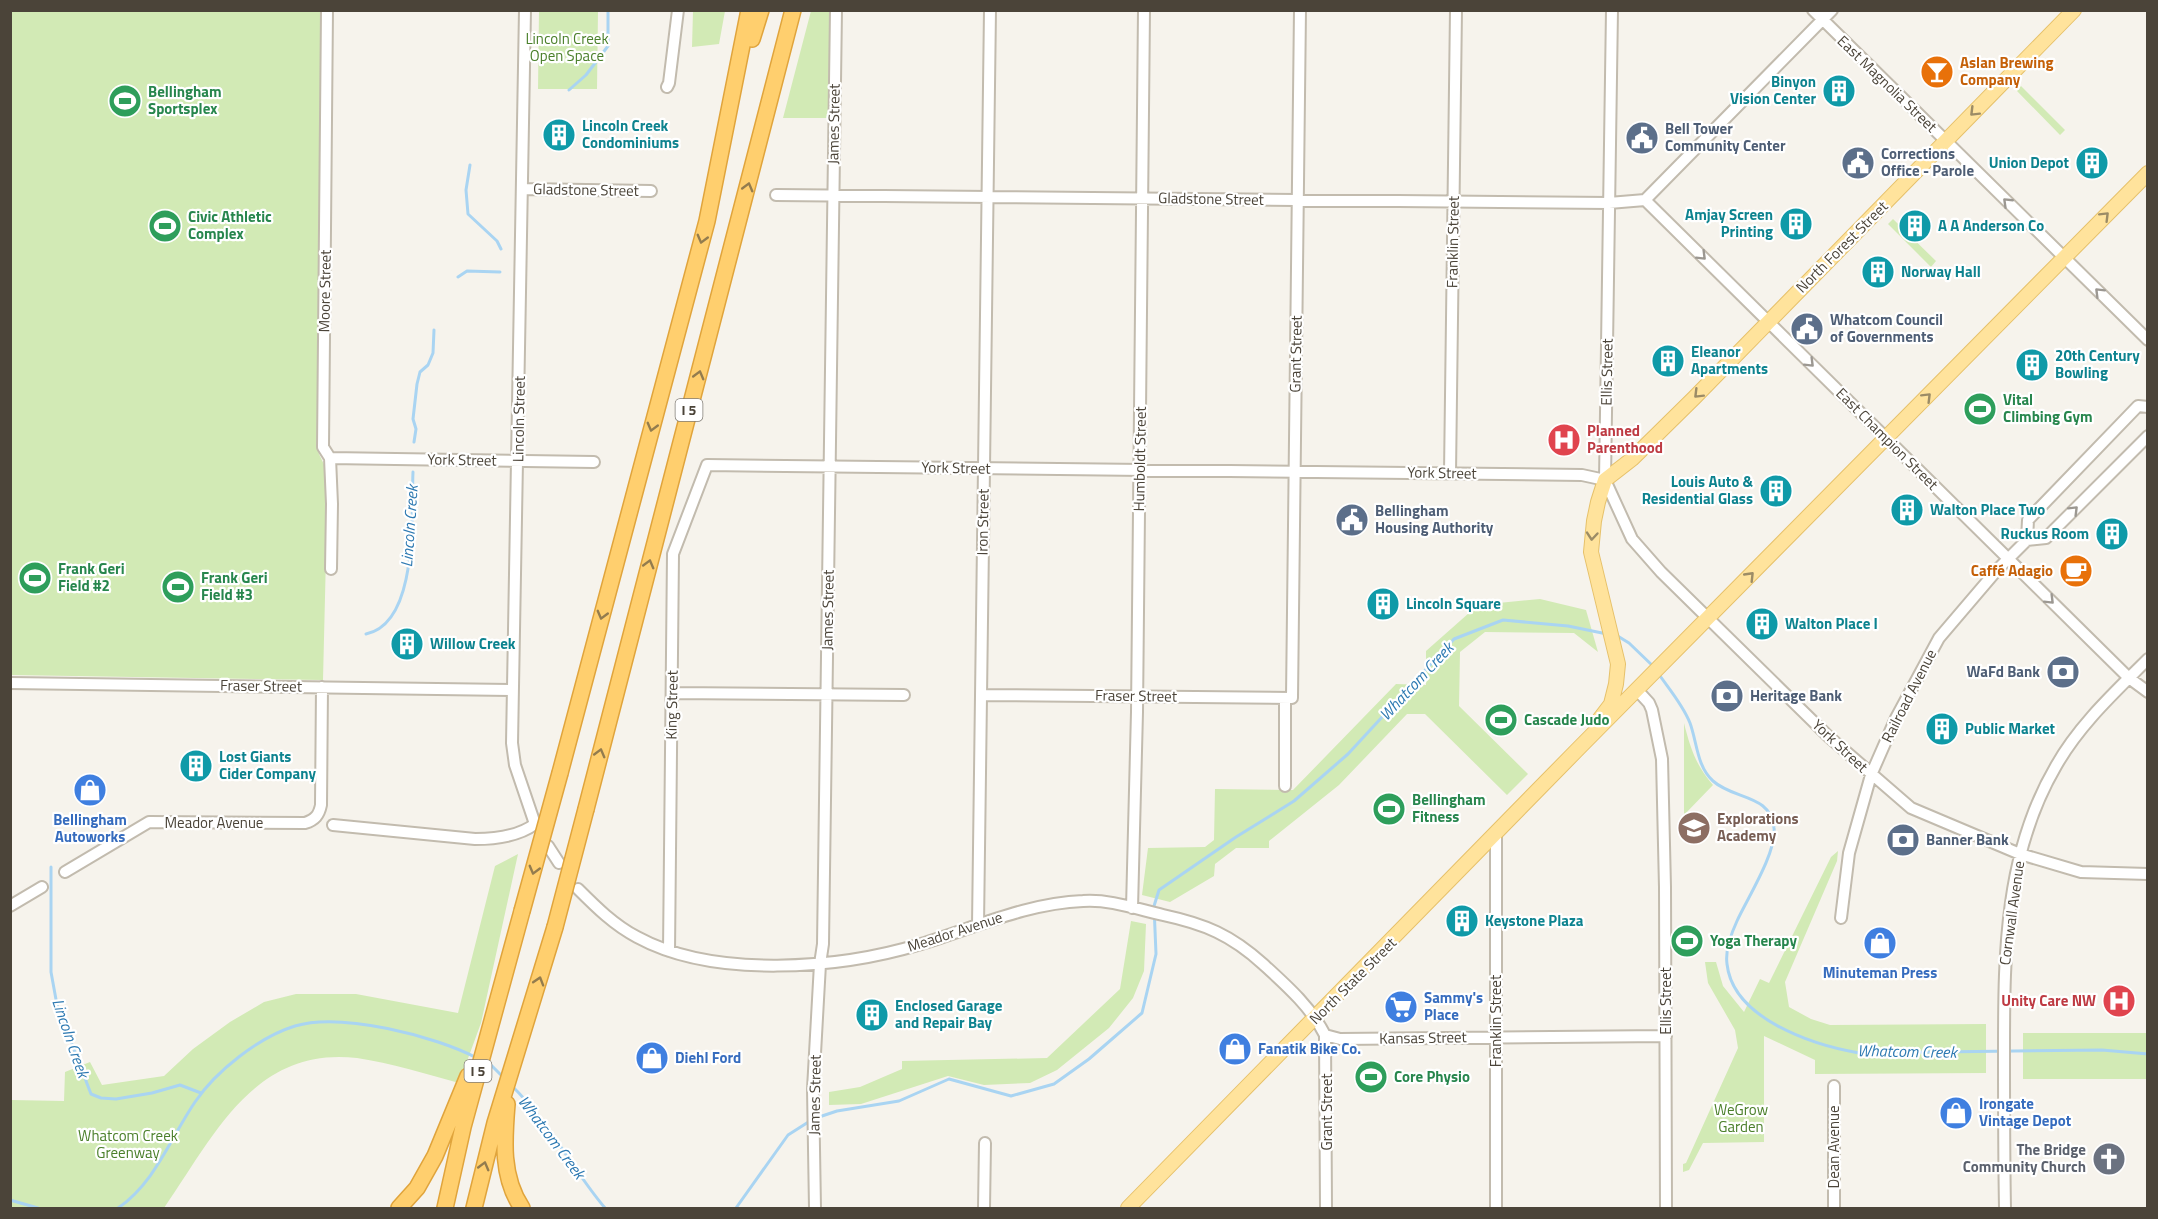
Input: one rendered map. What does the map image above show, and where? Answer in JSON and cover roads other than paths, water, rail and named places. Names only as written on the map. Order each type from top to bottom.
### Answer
[{"type":"highway","points":[[724,141],[749,10]]},
{"type":"highway","name":"I 5","points":[[455,1126],[494,1015],[707,221],[724,141],[761,10]]},
{"type":"highway","name":"I 5","points":[[500,1126],[509,1078],[555,927],[793,10]]},
{"type":"highway","points":[[399,1209],[417,1188],[455,1126]]},
{"type":"highway","points":[[445,1209],[455,1126]]},
{"type":"highway","points":[[474,1209],[500,1126]]},
{"type":"highway","points":[[500,1126],[510,1186],[522,1209]]},
{"type":"main road","name":"North Forest Street","points":[[1605,480],[1632,459],[2074,10]]},
{"type":"main road","points":[[1576,751],[2148,173]]},
{"type":"main road","name":"Ellis Street","points":[[1576,751],[1611,704],[1618,673],[1617,656],[1594,566],[1591,540],[1605,480]]},
{"type":"main road","name":"North State Street","points":[[1128,1209],[1576,751]]},
{"type":"street","name":"Moore Street","points":[[327,10],[323,447],[330,458],[331,569]]},
{"type":"street","name":"Lincoln Street","points":[[333,825],[491,839],[526,830],[535,824],[515,765],[512,743],[525,10]]},
{"type":"street","points":[[667,87],[678,10]]},
{"type":"street","name":"James Street","points":[[815,1209],[813,1089],[823,944],[836,10]]},
{"type":"street","name":"Iron Street","points":[[978,925],[990,10]]},
{"type":"street","name":"Humboldt Street","points":[[1132,908],[1137,696],[1144,10]]},
{"type":"street","name":"Grant Street","points":[[1285,786],[1295,472],[1300,10]]},
{"type":"street","name":"Franklin Street","points":[[1450,473],[1456,10]]},
{"type":"street","name":"Ellis Street","points":[[1605,480],[1612,10]]},
{"type":"street","name":"East Magnolia Street","points":[[1813,10],[2148,339]]},
{"type":"street","points":[[1645,200],[1832,10]]},
{"type":"street","name":"Gladstone Street","points":[[522,189],[651,191]]},
{"type":"street","name":"Gladstone Street","points":[[776,195],[1609,203],[1645,200]]},
{"type":"street","name":"East Champion Street","points":[[1645,200],[2129,678],[2148,692]]},
{"type":"street","points":[[2027,540],[2028,520],[2138,406],[2148,407]]},
{"type":"street","name":"Railroad Avenue","points":[[1841,918],[1849,853],[1871,775],[1896,718],[1939,638],[2008,558],[2027,540],[2046,538],[2148,436]]},
{"type":"street","name":"York Street","points":[[330,458],[594,462]]},
{"type":"street","name":"York Street","points":[[707,465],[1582,475],[1605,480],[1632,539],[1661,573],[1829,737],[1911,808],[2020,854],[2081,872],[2148,874]]},
{"type":"street","name":"King Street","points":[[669,951],[673,554],[707,465]]},
{"type":"street","name":"Cornwall Avenue","points":[[2005,1209],[2005,950],[2010,901],[2020,854],[2055,766],[2103,704],[2148,659]]},
{"type":"street","name":"Fraser Street","points":[[10,683],[512,690]]},
{"type":"street","name":"Meador Avenue","points":[[65,872],[149,822],[305,823],[313,820],[320,813],[321,805],[322,687]]},
{"type":"street","name":"Ellis Street","points":[[1638,690],[1649,703],[1652,711],[1662,759],[1665,886],[1666,1209]]},
{"type":"street","points":[[672,693],[904,694]]},
{"type":"street","name":"Fraser Street","points":[[981,695],[1289,698]]},
{"type":"street","name":"Franklin Street","points":[[1496,834],[1496,1209]]},
{"type":"street","points":[[548,846],[559,863]]},
{"type":"street","points":[[10,906],[42,887]]},
{"type":"street","name":"Meador Avenue","points":[[578,889],[608,918],[625,930],[669,951],[700,959],[734,963],[806,965],[920,945],[1034,908],[1083,901],[1112,903],[1186,920],[1214,929],[1244,948],[1317,1017]]},
{"type":"street","name":"Grant Street","points":[[1317,1017],[1325,1035],[1326,1209]]},
{"type":"street","name":"Kansas Street","points":[[1325,1035],[1340,1039],[1666,1036]]},
{"type":"street","name":"Dean Avenue","points":[[1834,1086],[1834,1209]]},
{"type":"street","points":[[984,1209],[985,1143]]},
{"type":"waterway","name":"Lincoln Creek","points":[[569,90],[586,75],[608,46],[608,10]]},
{"type":"waterway","name":"Lincoln Creek","points":[[470,165],[466,190],[468,214],[497,241],[501,249]]},
{"type":"waterway","name":"Lincoln Creek","points":[[458,277],[467,271],[500,272]]},
{"type":"waterway","name":"Lincoln Creek","points":[[414,442],[416,429],[413,419],[417,384],[420,372],[428,365],[433,353],[434,330]]},
{"type":"waterway","name":"Lincoln Creek","points":[[366,634],[383,626],[395,610],[404,589],[409,565],[413,472]]},
{"type":"waterway","name":"Whatcom Creek","points":[[816,1118],[837,1111],[899,1101],[949,1079],[1011,1096],[1054,1084],[1089,1059],[1142,1013],[1156,954],[1154,906],[1159,890],[1236,837],[1294,801],[1348,754],[1454,639],[1503,620],[1568,626],[1607,634]]},
{"type":"waterway","name":"Whatcom Creek","points":[[1616,635],[1629,643],[1655,668]]},
{"type":"waterway","name":"Whatcom Creek","points":[[1658,673],[1687,716],[1701,762],[1708,775],[1713,781],[1731,792],[1759,803],[1771,817],[1774,828],[1771,850],[1735,926],[1727,953],[1727,964],[1733,983],[1744,1000],[1759,1014],[1799,1036],[1859,1053],[2102,1050],[2148,1054]]},
{"type":"waterway","name":"Lincoln Creek","points":[[51,867],[51,972],[57,1005],[91,1094],[101,1098],[116,1099],[152,1093],[180,1085],[201,1093]]},
{"type":"waterway","name":"Whatcom Creek","points":[[118,1208],[131,1198],[152,1173],[195,1102],[214,1079],[239,1056],[281,1031],[314,1022],[362,1024],[388,1028],[437,1042],[477,1058]]},
{"type":"waterway","name":"Whatcom Creek","points":[[485,1063],[492,1066],[503,1077]]},
{"type":"waterway","name":"Whatcom Creek","points":[[512,1086],[538,1115],[605,1208]]},
{"type":"waterway","name":"Whatcom Creek","points":[[736,1208],[788,1135],[810,1121]]},
{"type":"waterway","name":"Whatcom Creek","points":[[10,1200],[38,1208]]},
{"type":"place","name":"Aslan Brewing Company","points":[[1937,72]]},
{"type":"place","name":"Binyon Vision Center","points":[[1839,91]]},
{"type":"place","name":"Bellingham Sportsplex","points":[[125,101]]},
{"type":"place","name":"Lincoln Creek Condominiums","points":[[559,135]]},
{"type":"place","name":"Bell Tower Community Center","points":[[1642,138]]},
{"type":"place","name":"Corrections Office - Parole","points":[[1858,163]]},
{"type":"place","name":"Union Depot","points":[[2092,163]]},
{"type":"place","name":"Amjay Screen Printing","points":[[1796,224]]},
{"type":"place","name":"Civic Athletic Complex","points":[[165,226]]},
{"type":"place","name":"A A Anderson Co","points":[[1915,226]]},
{"type":"place","name":"Norway Hall","points":[[1878,272]]},
{"type":"place","name":"Whatcom Council of Governments","points":[[1807,329]]},
{"type":"place","name":"Eleanor Apartments","points":[[1668,361]]},
{"type":"place","name":"20th Century Bowling","points":[[2032,365]]},
{"type":"place","name":"Vital Climbing Gym","points":[[1980,409]]},
{"type":"place","name":"Planned Parenthood","points":[[1564,440]]},
{"type":"place","name":"Louis Auto & Residential Glass","points":[[1776,491]]},
{"type":"place","name":"Walton Place Two","points":[[1907,510]]},
{"type":"place","name":"Bellingham Housing Authority","points":[[1352,520]]},
{"type":"place","name":"Ruckus Room","points":[[2112,534]]},
{"type":"place","name":"Caffé Adagio","points":[[2076,571]]},
{"type":"place","name":"Frank Geri Field #2","points":[[35,578]]},
{"type":"place","name":"Frank Geri Field #3","points":[[178,587]]},
{"type":"place","name":"Lincoln Square","points":[[1383,604]]},
{"type":"place","name":"Walton Place I","points":[[1762,624]]},
{"type":"place","name":"Willow Creek","points":[[407,644]]},
{"type":"place","name":"WaFd Bank","points":[[2063,672]]},
{"type":"place","name":"Heritage Bank","points":[[1727,696]]},
{"type":"place","name":"Cascade Judo","points":[[1501,720]]},
{"type":"place","name":"Public Market","points":[[1942,729]]},
{"type":"place","name":"Lost Giants Cider Company","points":[[196,766]]},
{"type":"place","name":"Bellingham Autoworks","points":[[90,790]]},
{"type":"place","name":"Bellingham Fitness","points":[[1389,809]]},
{"type":"place","name":"Explorations Academy","points":[[1694,828]]},
{"type":"place","name":"Banner Bank","points":[[1903,840]]},
{"type":"place","name":"Keystone Plaza","points":[[1462,921]]},
{"type":"place","name":"Yoga Therapy","points":[[1687,941]]},
{"type":"place","name":"Minuteman Press","points":[[1880,943]]},
{"type":"place","name":"Unity Care NW","points":[[2119,1001]]},
{"type":"place","name":"Sammy's Place","points":[[1401,1007]]},
{"type":"place","name":"Enclosed Garage and Repair Bay","points":[[872,1015]]},
{"type":"place","name":"Fanatik Bike Co.","points":[[1235,1049]]},
{"type":"place","name":"Diehl Ford","points":[[652,1058]]},
{"type":"place","name":"Core Physio","points":[[1371,1077]]},
{"type":"place","name":"Irongate Vintage Depot","points":[[1956,1113]]},
{"type":"place","name":"The Bridge Community Church","points":[[2109,1159]]},
{"type":"park label","name":"Lincoln Creek Open Space","points":[[567,48]]},
{"type":"park label","name":"WeGrow Garden","points":[[1741,1118]]},
{"type":"park label","name":"Whatcom Creek Greenway","points":[[128,1144]]}]
